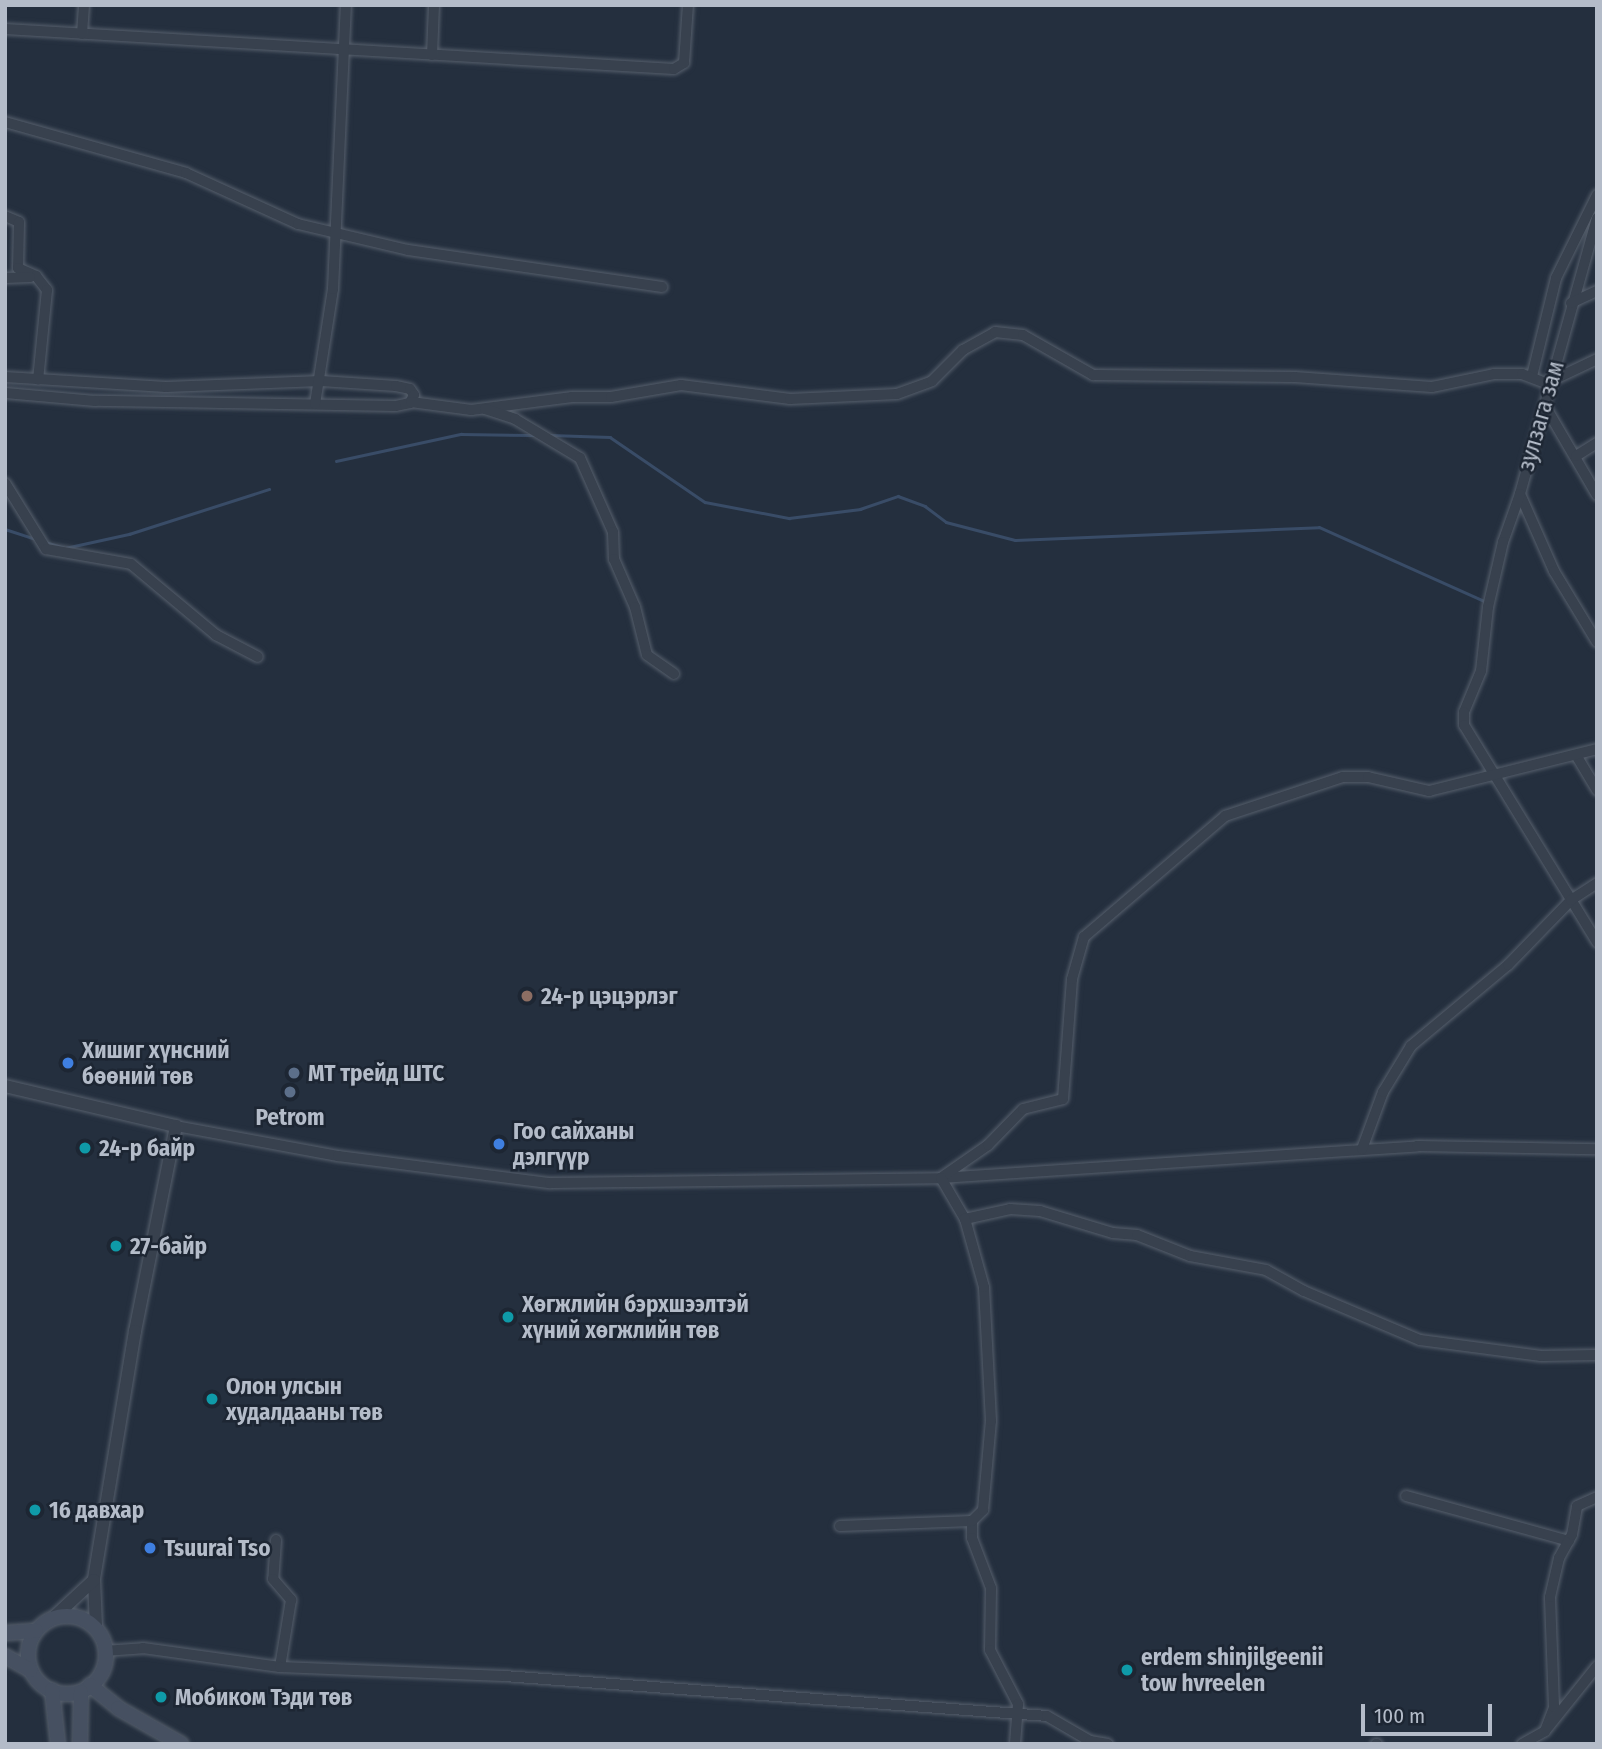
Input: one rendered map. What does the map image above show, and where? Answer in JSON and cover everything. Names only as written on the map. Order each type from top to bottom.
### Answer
[{"type":"main road","points":[[30,1670],[28,1649],[36,1631],[52,1619],[72,1616],[96,1626],[106,1661],[86,1688],[80,1744]]},
{"type":"main road","points":[[5,1633],[36,1631]]},
{"type":"main road","points":[[5,1656],[30,1670],[51,1690],[58,1744]]},
{"type":"main road","points":[[51,1690],[86,1688],[181,1744]]},
{"type":"street","points":[[82,34],[84,5]]},
{"type":"street","points":[[315,404],[321,382],[336,232],[346,5]]},
{"type":"street","points":[[432,55],[434,5]]},
{"type":"street","points":[[5,29],[674,69],[684,62],[688,5]]},
{"type":"street","points":[[5,122],[186,173],[298,224],[408,250],[662,287]]},
{"type":"street","points":[[1532,376],[1556,278],[1597,195]]},
{"type":"street","points":[[5,216],[19,222],[18,268],[36,276],[47,290],[38,380]]},
{"type":"street","name":"зулзага зам","points":[[1597,218],[1571,303],[1520,494],[1554,571],[1597,642]]},
{"type":"street","points":[[5,278],[36,276]]},
{"type":"street","points":[[1571,303],[1597,291]]},
{"type":"street","points":[[5,393],[95,401],[396,406],[411,401],[483,408],[572,397],[611,397],[681,384],[790,399],[897,394],[932,381],[963,350],[995,332],[1023,335],[1093,375],[1295,377],[1432,387],[1494,374],[1532,376],[1552,382],[1597,359]]},
{"type":"street","points":[[5,377],[166,387],[321,382],[410,389],[411,401]]},
{"type":"street","points":[[1545,406],[1597,495]]},
{"type":"street","points":[[483,408],[515,419],[580,458],[613,532],[614,559],[635,607],[647,655],[674,674]]},
{"type":"street","points":[[1576,456],[1597,443]]},
{"type":"street","points":[[5,483],[46,549],[131,564],[216,635],[258,657]]},
{"type":"street","points":[[1520,494],[1488,607],[1481,671],[1464,712],[1469,737],[1597,942]]},
{"type":"street","points":[[941,1178],[988,1145],[1023,1109],[1063,1099],[1072,979],[1084,937],[1225,816],[1343,776],[1368,777],[1429,792],[1597,749]]},
{"type":"street","points":[[1576,755],[1597,790]]},
{"type":"street","points":[[1362,1149],[1383,1092],[1411,1045],[1508,965],[1571,900],[1597,883]]},
{"type":"street","points":[[5,1086],[177,1126],[338,1156],[550,1183],[941,1178],[1362,1149],[1487,1145],[1597,1149]]},
{"type":"street","points":[[96,1626],[94,1580],[135,1331],[177,1126]]},
{"type":"street","points":[[840,1526],[972,1521],[984,1510],[990,1421],[984,1287],[964,1219],[941,1178]]},
{"type":"street","points":[[964,1219],[1010,1209],[1040,1211],[1113,1233],[1137,1235],[1190,1256],[1266,1270],[1304,1292],[1420,1340],[1541,1356],[1597,1355]]},
{"type":"street","points":[[1406,1496],[1569,1541]]},
{"type":"street","points":[[1545,1731],[1554,1707],[1550,1597],[1559,1558],[1569,1541],[1577,1506],[1597,1497]]},
{"type":"street","points":[[972,1521],[972,1538],[991,1588],[990,1650],[1018,1704],[1015,1714],[1015,1744]]},
{"type":"street","points":[[276,1540],[274,1580],[291,1600],[280,1667]]},
{"type":"street","points":[[52,1619],[94,1580]]},
{"type":"street","points":[[104,1651],[143,1648],[280,1667],[504,1676],[1047,1716],[1090,1741],[1108,1744]]},
{"type":"street","points":[[1522,1744],[1545,1731],[1597,1666]]},
{"type":"waterway","points":[[336,461],[461,434],[533,435]]},
{"type":"waterway","points":[[550,435],[610,437],[705,502],[789,518],[860,509],[898,496],[925,506],[946,522],[1015,540],[1319,527],[1487,602]]},
{"type":"waterway","points":[[45,542],[65,548],[129,534],[269,489]]},
{"type":"waterway","points":[[5,529],[36,539]]},
{"type":"place","name":"24-р цэцэрлэг","points":[[527,996]]},
{"type":"place","name":"Хишиг хүнсний бөөний төв","points":[[68,1063]]},
{"type":"place","name":"МТ трейд ШТС","points":[[294,1073]]},
{"type":"place","name":"Petrom","points":[[290,1092]]},
{"type":"place","name":"Гоо сайханы дэлгүүр","points":[[499,1144]]},
{"type":"place","name":"24-р байр","points":[[85,1148]]},
{"type":"place","name":"27-байр","points":[[116,1246]]},
{"type":"place","name":"Хөгжлийн бэрхшээлтэй хүний хөгжлийн төв","points":[[508,1317]]},
{"type":"place","name":"Олон улсын худалдааны төв","points":[[212,1399]]},
{"type":"place","name":"16 давхар","points":[[35,1510]]},
{"type":"place","name":"Tsuurai Tso","points":[[150,1548]]},
{"type":"place","name":"erdem shinjilgeenii tow hvreelen","points":[[1127,1670]]},
{"type":"place","name":"Мобиком Тэди төв","points":[[161,1697]]}]
